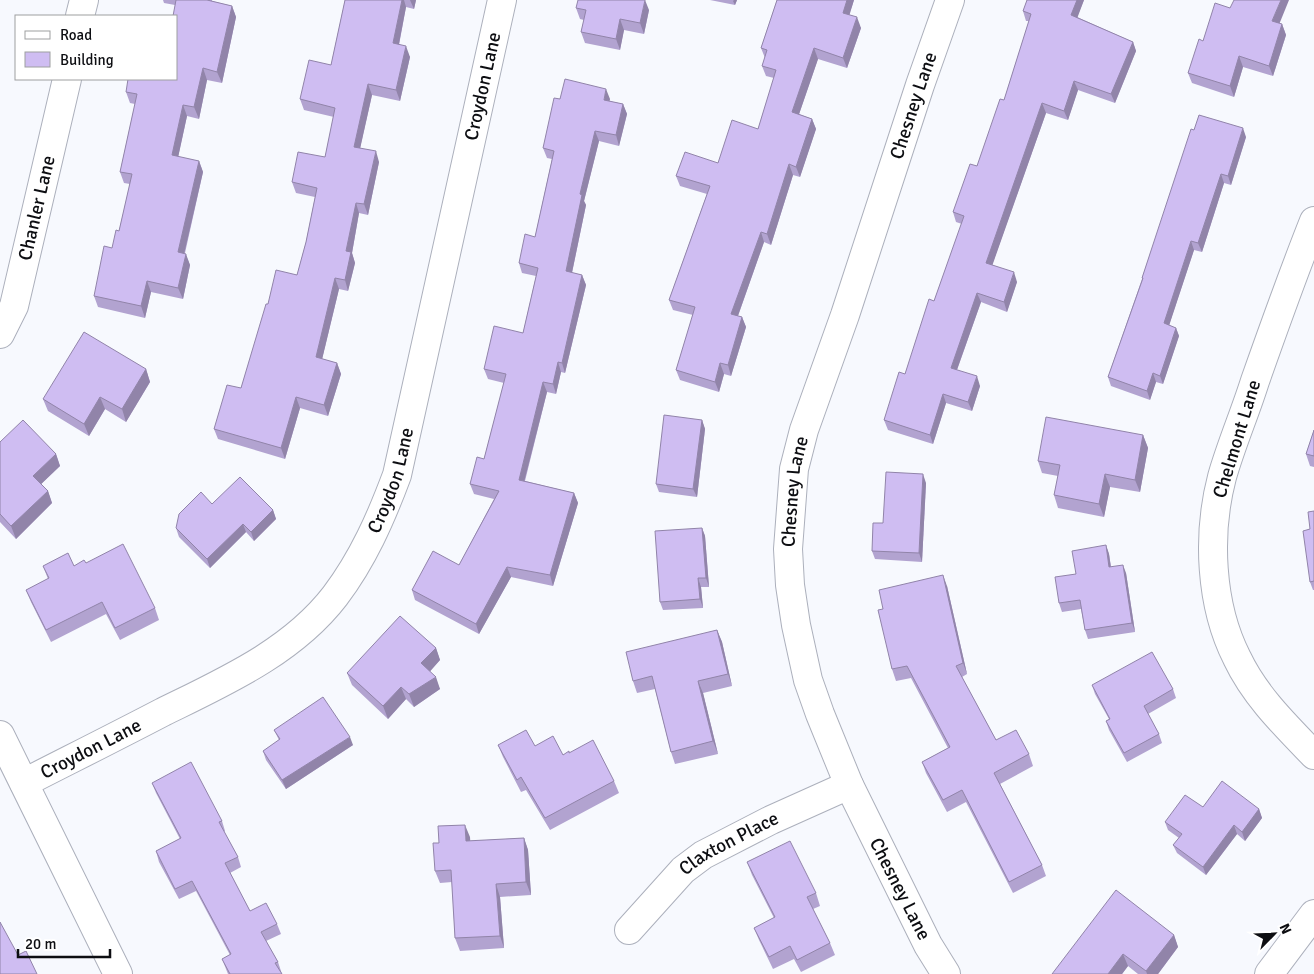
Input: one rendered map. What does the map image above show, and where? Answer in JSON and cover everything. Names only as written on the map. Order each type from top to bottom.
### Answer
[{"type":"street","points":[[80,15],[84,0]]},
{"type":"street","name":"Croydon Lane","points":[[24,783],[223,682],[272,654],[316,616],[334,597],[351,573],[381,517],[396,475],[502,0]]},
{"type":"street","name":"Chesney Lane","points":[[946,974],[928,945],[849,785],[820,714],[808,680],[796,625],[790,585],[788,549],[794,469],[804,430],[845,315],[920,85],[950,0]]},
{"type":"street","name":"Chanler Lane","points":[[0,334],[14,306],[67,80]]},
{"type":"street","name":"Chelmont Lane","points":[[1314,221],[1284,299],[1222,477],[1215,511],[1214,542],[1216,594],[1223,622],[1237,659],[1268,707],[1314,755]]},
{"type":"street","points":[[0,735],[118,974]]},
{"type":"street","name":"Claxton Place","points":[[630,930],[683,870],[703,854],[849,785]]},
{"type":"street","points":[[1269,974],[1314,914]]},
{"type":"building","points":[[176,0],[207,0],[232,6],[217,72],[203,68],[194,107],[183,105],[172,155],[199,161],[178,252],[186,254],[178,288],[147,281],[141,306],[94,296],[104,246],[112,248],[116,230],[119,231],[132,174],[120,172],[137,94],[126,92],[128,80],[178,80],[178,15],[173,15]]},
{"type":"building","points":[[345,0],[402,0],[393,43],[406,46],[396,90],[368,84],[354,147],[376,151],[364,204],[356,203],[346,251],[351,252],[345,280],[335,278],[316,357],[337,363],[324,405],[296,397],[281,448],[214,429],[227,385],[241,388],[266,304],[268,304],[276,270],[297,275],[317,188],[292,182],[298,152],[325,157],[335,108],[300,99],[309,60],[331,65]]},
{"type":"building","points":[[578,0],[645,0],[640,23],[620,19],[616,39],[581,32],[586,10],[576,8]]},
{"type":"building","points":[[777,0],[847,0],[843,13],[857,17],[843,58],[814,48],[792,112],[812,119],[796,167],[789,164],[767,234],[761,232],[731,314],[742,317],[728,365],[720,363],[715,382],[676,370],[695,307],[669,300],[710,186],[676,176],[685,152],[718,163],[732,120],[758,129],[776,70],[762,66],[767,50],[761,48]]},
{"type":"building","points":[[1027,0],[1077,0],[1071,15],[1133,42],[1111,94],[1074,81],[1064,111],[1042,103],[986,263],[1014,272],[1004,302],[977,293],[951,368],[977,376],[968,402],[943,394],[930,435],[884,420],[899,372],[905,374],[929,299],[934,301],[964,216],[953,212],[970,164],[977,166],[1000,99],[1004,100],[1031,14],[1023,11]]},
{"type":"building","points":[[1234,0],[1281,0],[1272,21],[1282,24],[1269,66],[1239,56],[1230,86],[1188,73],[1199,39],[1203,41],[1215,3],[1230,8]]},
{"type":"building","points":[[565,79],[606,89],[604,100],[623,104],[616,135],[595,131],[580,194],[582,195],[566,271],[582,275],[562,363],[558,362],[553,384],[543,382],[519,480],[574,493],[550,575],[507,567],[476,624],[412,590],[433,551],[459,565],[499,491],[470,484],[477,457],[484,459],[506,374],[484,369],[494,326],[523,333],[538,268],[519,263],[525,234],[535,237],[554,151],[543,148],[554,98],[560,99]]},
{"type":"building","points":[[1199,115],[1243,128],[1228,176],[1221,174],[1198,243],[1191,241],[1164,323],[1176,328],[1160,376],[1153,373],[1147,391],[1108,377],[1143,278],[1191,129],[1194,130]]},
{"type":"building","points":[[84,332],[146,369],[122,409],[100,397],[84,424],[43,399]]},
{"type":"building","points":[[664,415],[702,420],[693,489],[656,484]]},
{"type":"building","points":[[1046,417],[1143,435],[1135,480],[1105,474],[1099,504],[1054,495],[1060,465],[1038,461]]},
{"type":"building","points":[[23,420],[56,454],[33,476],[48,491],[11,526],[0,514],[0,442]]},
{"type":"building","points":[[1314,430],[1314,456],[1306,454]]},
{"type":"building","points":[[886,472],[923,474],[919,553],[872,551],[873,523],[883,523]]},
{"type":"building","points":[[240,477],[273,510],[251,532],[243,524],[207,559],[176,528],[179,514],[201,492],[212,504]]},
{"type":"building","points":[[1314,511],[1314,581],[1310,582],[1303,531],[1310,529],[1308,512]]},
{"type":"building","points":[[702,528],[706,578],[698,578],[700,599],[660,602],[655,531]]},
{"type":"building","points":[[123,544],[155,608],[115,628],[102,602],[46,630],[26,590],[49,578],[43,566],[68,553],[74,566],[84,560],[86,563]]},
{"type":"building","points":[[1106,545],[1109,567],[1123,565],[1132,623],[1085,630],[1080,600],[1059,603],[1055,577],[1076,574],[1072,551]]},
{"type":"building","points":[[943,575],[963,663],[956,666],[996,740],[1016,730],[1029,754],[994,773],[1042,865],[1009,882],[962,790],[943,800],[922,762],[950,747],[907,666],[892,669],[878,610],[883,609],[879,590]]},
{"type":"building","points":[[400,616],[436,648],[421,663],[436,677],[409,694],[401,687],[383,706],[347,673]]},
{"type":"building","points":[[717,630],[728,674],[698,681],[713,741],[671,752],[652,676],[633,681],[626,652]]},
{"type":"building","points":[[1152,652],[1173,689],[1144,706],[1159,734],[1124,753],[1106,721],[1110,719],[1092,685]]},
{"type":"building","points":[[323,697],[350,737],[282,780],[263,751],[280,739],[274,730]]},
{"type":"building","points":[[526,730],[535,746],[553,736],[563,755],[593,740],[614,781],[545,818],[521,777],[517,780],[498,745]]},
{"type":"building","points":[[191,762],[222,821],[219,822],[238,857],[225,863],[250,911],[266,903],[277,924],[261,932],[278,962],[275,963],[282,974],[230,974],[222,959],[231,954],[192,881],[175,889],[156,851],[181,838],[152,783]]},
{"type":"building","points":[[1222,781],[1259,809],[1242,832],[1234,825],[1203,867],[1173,845],[1182,834],[1165,822],[1185,795],[1203,807]]},
{"type":"building","points":[[465,825],[466,841],[524,838],[526,882],[496,884],[500,936],[455,938],[451,870],[435,871],[433,843],[439,843],[438,826]]},
{"type":"building","points":[[790,841],[816,893],[807,897],[830,943],[797,960],[790,946],[769,957],[754,928],[775,917],[747,862]]},
{"type":"building","points":[[1116,890],[1174,935],[1146,971],[1123,954],[1108,974],[1052,974]]},
{"type":"building","points":[[0,922],[18,955],[26,951],[37,974],[0,974]]}]
